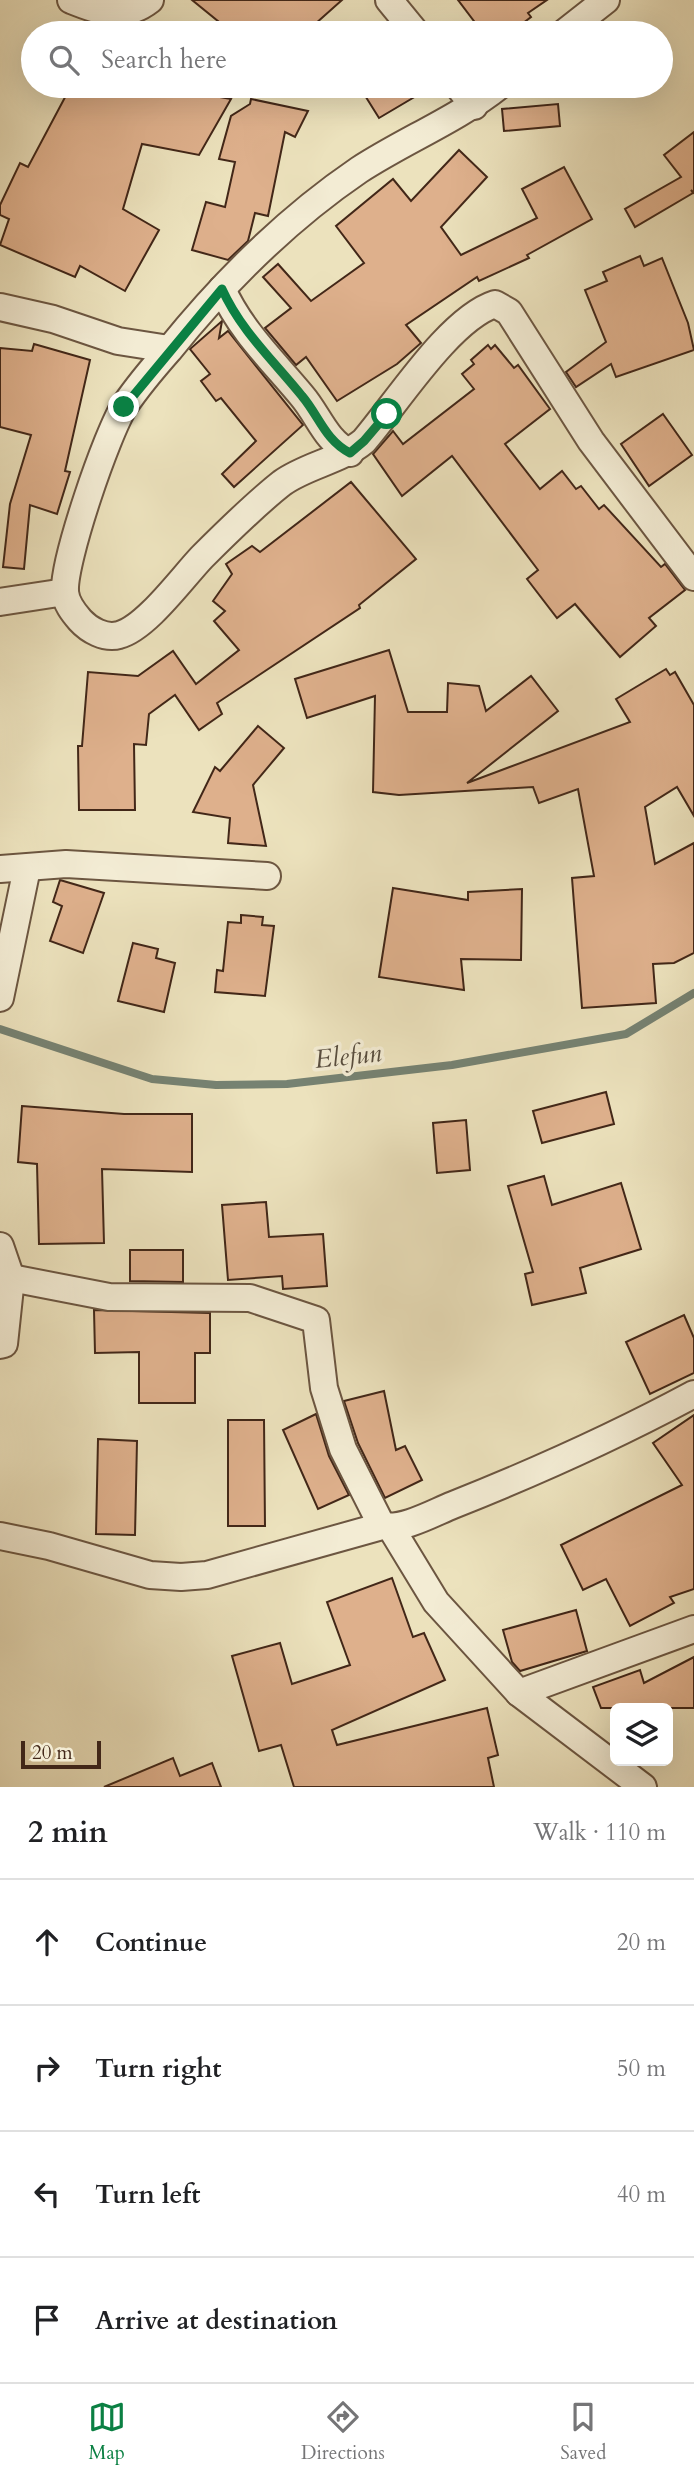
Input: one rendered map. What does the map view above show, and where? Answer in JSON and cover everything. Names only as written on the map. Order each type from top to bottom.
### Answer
[{"type":"street","points":[[71,0],[99,11],[123,14],[149,0]]},
{"type":"street","points":[[389,0],[406,21]]},
{"type":"street","points":[[579,21],[606,0]]},
{"type":"street","points":[[463,98],[359,170],[267,245],[222,289],[169,349],[124,407],[97,465],[65,592],[72,611],[87,627],[103,635],[118,635],[137,625],[204,555],[284,482],[350,453],[364,441],[442,344],[484,308],[495,304],[509,312],[591,441],[694,577]]},
{"type":"street","points":[[222,289],[235,317],[305,399],[320,427],[339,447],[350,453]]},
{"type":"street","points":[[0,307],[53,318],[118,341],[169,349]]},
{"type":"street","points":[[0,602],[65,592]]},
{"type":"street","points":[[0,869],[66,864],[267,876]]},
{"type":"street","points":[[0,998],[27,868]]},
{"type":"street","points":[[0,1246],[11,1278],[4,1344],[0,1345]]},
{"type":"street","points":[[11,1278],[109,1297],[250,1298],[316,1320],[324,1388],[339,1437],[387,1527],[436,1602],[519,1693],[643,1787]]},
{"type":"street","points":[[0,1536],[49,1545],[150,1575],[206,1575],[425,1516],[572,1457],[694,1394]]},
{"type":"street","points":[[408,1558],[425,1516]]},
{"type":"street","points":[[519,1693],[694,1629]]},
{"type":"building","points":[[192,0],[342,0],[318,21],[218,21]]},
{"type":"building","points":[[458,0],[547,0],[528,13],[531,17],[526,21],[474,21]]},
{"type":"building","points":[[65,98],[231,99],[199,155],[142,144],[123,209],[159,230],[125,291],[80,266],[75,277],[0,245],[9,219],[0,215],[0,205],[20,163],[28,167]]},
{"type":"building","points":[[366,98],[413,98],[379,118]]},
{"type":"building","points":[[251,99],[308,111],[295,137],[285,132],[268,216],[255,213],[248,241],[228,260],[192,250],[206,202],[225,207],[235,162],[219,159],[231,116],[250,104]]},
{"type":"building","points":[[558,104],[560,126],[504,131],[502,109]]},
{"type":"building","points":[[694,132],[694,193],[691,190],[693,193],[635,227],[625,209],[681,177],[664,155]]},
{"type":"building","points":[[459,150],[487,177],[441,227],[461,255],[537,218],[522,189],[564,167],[592,219],[527,255],[529,258],[479,281],[477,277],[406,325],[421,343],[397,364],[337,401],[306,357],[296,365],[265,328],[291,308],[263,277],[278,264],[311,301],[364,263],[336,226],[393,179],[411,201]]},
{"type":"building","points":[[640,256],[644,266],[662,258],[688,323],[694,350],[616,377],[611,364],[576,387],[566,372],[606,342],[585,290],[607,281],[603,272]]},
{"type":"building","points":[[222,321],[219,338],[228,331],[303,425],[234,487],[222,474],[256,441],[221,398],[216,401],[201,381],[210,374],[190,349]]},
{"type":"building","points":[[34,344],[90,360],[65,471],[70,472],[57,514],[30,505],[24,569],[3,567],[10,504],[31,435],[0,427],[0,348],[32,351]]},
{"type":"building","points":[[488,345],[491,349],[495,345],[514,368],[518,365],[550,409],[505,444],[540,489],[562,471],[576,489],[581,486],[599,509],[604,505],[661,567],[665,564],[685,590],[649,618],[656,626],[620,657],[575,604],[557,618],[527,579],[538,570],[452,456],[402,496],[373,454],[393,431],[403,444],[474,389],[462,374],[474,364],[471,360]]},
{"type":"building","points":[[663,414],[692,455],[649,486],[621,444]]},
{"type":"building","points":[[351,482],[416,559],[359,605],[360,608],[217,703],[222,714],[199,730],[175,695],[149,714],[146,745],[134,744],[135,810],[79,810],[78,746],[82,746],[88,672],[138,676],[173,651],[196,684],[239,650],[214,621],[225,611],[213,601],[232,574],[226,564],[252,546],[260,552]]},
{"type":"building","points":[[389,650],[408,712],[447,712],[448,683],[479,686],[486,711],[531,676],[558,711],[467,783],[630,722],[616,699],[666,669],[670,675],[675,672],[694,705],[694,816],[677,787],[645,807],[655,864],[694,843],[694,953],[674,963],[653,964],[656,1003],[582,1008],[572,878],[594,876],[578,789],[539,803],[533,787],[399,795],[373,792],[375,696],[307,718],[295,679]]},
{"type":"building","points":[[258,726],[284,748],[253,785],[266,846],[228,843],[230,818],[193,812],[215,767],[220,771]]},
{"type":"building","points":[[60,880],[104,893],[83,953],[50,941],[62,906],[53,902]]},
{"type":"building","points":[[393,888],[468,900],[468,892],[522,889],[521,960],[461,959],[464,990],[379,977]]},
{"type":"building","points":[[241,915],[263,917],[262,925],[274,926],[265,996],[215,992],[217,970],[223,971],[228,922],[241,923]]},
{"type":"building","points":[[133,943],[158,949],[156,958],[175,963],[164,1012],[118,1001]]},
{"type":"building","points":[[606,1092],[614,1124],[542,1143],[533,1111]]},
{"type":"building","points":[[22,1106],[124,1114],[192,1114],[192,1172],[102,1169],[104,1243],[39,1244],[37,1164],[18,1162]]},
{"type":"building","points":[[466,1120],[470,1170],[437,1173],[433,1123]]},
{"type":"building","points":[[544,1176],[552,1205],[621,1183],[641,1249],[580,1268],[586,1293],[532,1305],[525,1274],[533,1272],[508,1186]]},
{"type":"building","points":[[266,1202],[269,1237],[323,1234],[327,1286],[283,1289],[282,1276],[228,1280],[222,1205]]},
{"type":"building","points":[[130,1250],[183,1250],[183,1282],[130,1281]]},
{"type":"building","points":[[94,1310],[210,1313],[210,1353],[195,1353],[195,1403],[139,1403],[139,1352],[95,1353]]},
{"type":"building","points":[[684,1315],[694,1338],[694,1373],[650,1394],[626,1342]]},
{"type":"building","points":[[384,1391],[396,1450],[405,1446],[422,1480],[385,1498],[358,1443],[344,1401]]},
{"type":"building","points":[[316,1414],[329,1456],[349,1495],[318,1509],[283,1430]]},
{"type":"building","points":[[694,1415],[694,1589],[670,1597],[674,1603],[630,1626],[606,1579],[583,1590],[561,1545],[682,1485],[653,1443]]},
{"type":"building","points":[[228,1420],[264,1420],[265,1526],[228,1526]]},
{"type":"building","points":[[98,1439],[137,1441],[135,1535],[96,1534]]},
{"type":"building","points":[[392,1578],[413,1637],[424,1633],[445,1680],[332,1730],[337,1745],[487,1708],[498,1755],[488,1758],[494,1787],[294,1787],[281,1745],[259,1751],[232,1656],[280,1643],[292,1684],[350,1665],[327,1602]]},
{"type":"building","points":[[576,1610],[587,1651],[520,1671],[512,1662],[503,1630]]},
{"type":"building","points":[[694,1657],[694,1708],[673,1708],[673,1703],[610,1703],[610,1708],[601,1708],[593,1687],[640,1670],[644,1683]]},
{"type":"building","points":[[173,1758],[180,1776],[212,1763],[221,1787],[104,1787]]},
{"type":"waterway","name":"Elefun","points":[[0,1029],[152,1079],[216,1085],[287,1084],[452,1065],[626,1034],[694,993]]},
{"type":"route","points":[[124,407],[169,349],[222,289],[235,317],[305,399],[320,427],[339,447],[350,453],[387,414]]}]
